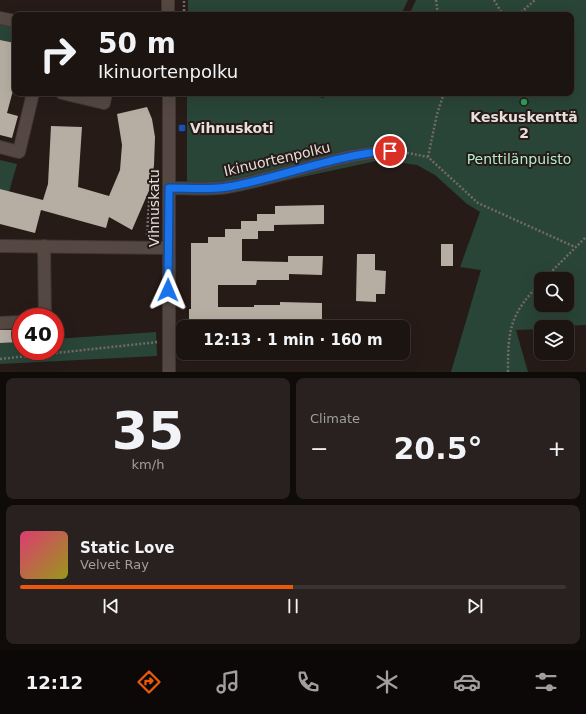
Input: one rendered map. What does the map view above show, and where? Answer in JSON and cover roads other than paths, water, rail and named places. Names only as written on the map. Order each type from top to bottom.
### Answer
[{"type":"street","points":[[168,0],[168,12]]},
{"type":"street","points":[[0,18],[12,21]]},
{"type":"street","points":[[0,147],[19,152],[32,96]]},
{"type":"street","points":[[75,96],[104,103],[105,96]]},
{"type":"street","name":"Vihnuskatu","points":[[169,96],[169,372]]},
{"type":"street","name":"Ikinuortenpolku","points":[[169,188],[226,187],[369,152],[390,151]]},
{"type":"street","points":[[0,246],[169,248]]},
{"type":"street","points":[[44,246],[46,308]]},
{"type":"street","points":[[0,323],[12,322]]},
{"type":"place","name":"Keskuskenttä 2","points":[[524,102]]},
{"type":"place","name":"Vihnuskoti","points":[[182,128]]},
{"type":"park label","name":"Penttilänpuisto","points":[[519,159]]}]
